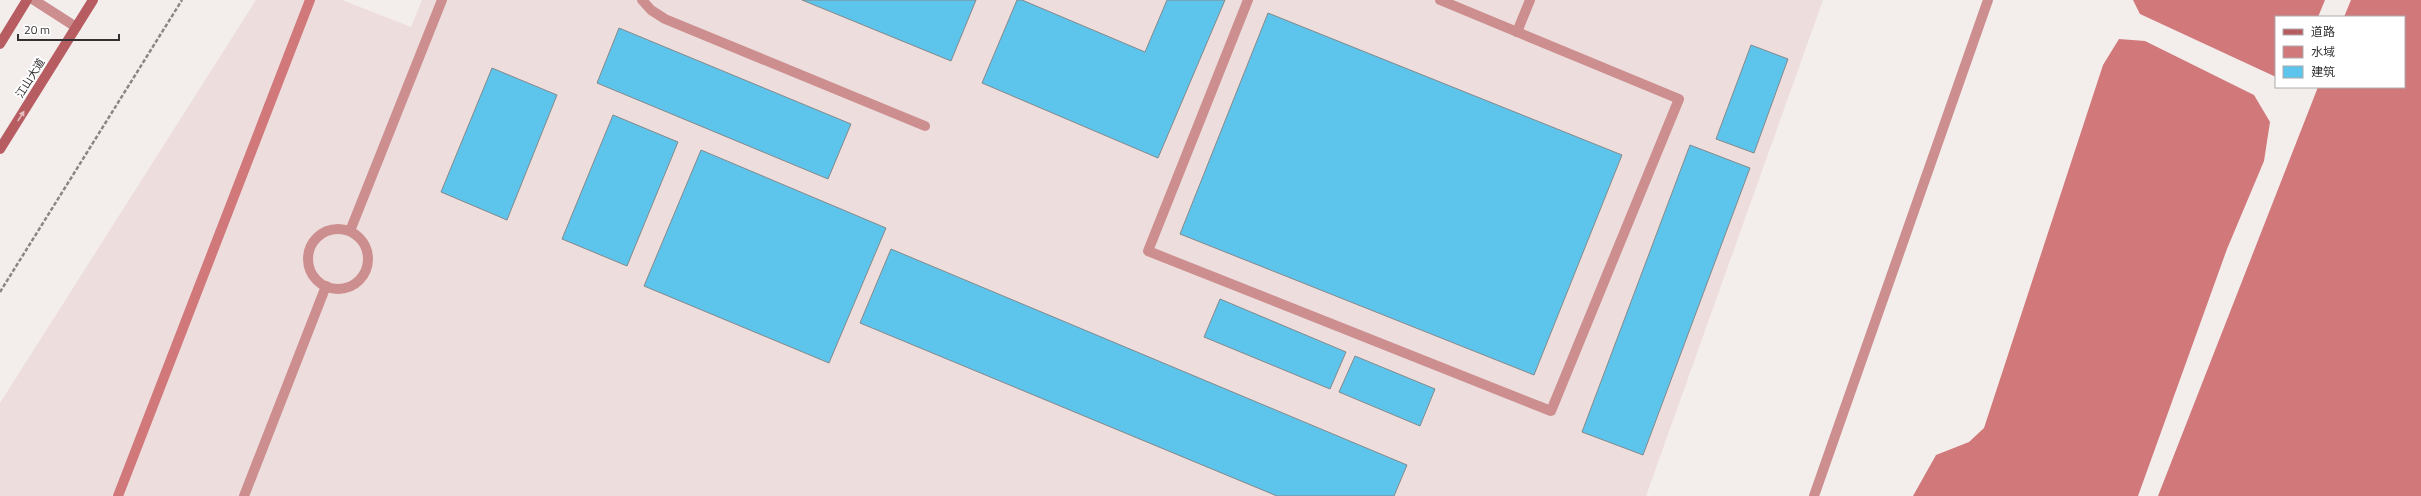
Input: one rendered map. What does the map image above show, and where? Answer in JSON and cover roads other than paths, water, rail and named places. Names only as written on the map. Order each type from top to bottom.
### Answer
[{"type":"street","points":[[0,44],[27,0]]},
{"type":"street","points":[[34,0],[76,27]]},
{"type":"street","name":"江山大道","points":[[0,149],[93,0]]},
{"type":"street","points":[[350,231],[442,0]]},
{"type":"street","points":[[642,0],[651,10],[665,19],[926,126]]},
{"type":"street","points":[[1248,0],[1148,251],[1551,411],[1679,99],[1440,0]]},
{"type":"street","points":[[1517,32],[1530,0]]},
{"type":"street","points":[[1814,496],[1988,0]]},
{"type":"street","points":[[338,228],[350,231],[364,242],[368,252],[366,271],[352,286],[342,288],[326,286],[315,278],[310,270],[309,251],[313,242],[329,230],[338,228]]},
{"type":"street","points":[[244,496],[326,286]]},
{"type":"water","points":[[2133,0],[2325,0],[2318,16],[2275,16],[2275,77],[2140,14]]},
{"type":"water","points":[[2351,0],[2421,0],[2421,496],[2158,496],[2318,88],[2405,88],[2405,16],[2344,16]]},
{"type":"water","points":[[2119,39],[2145,41],[2254,95],[2270,122],[2264,161],[2227,249],[2138,496],[1913,496],[1936,455],[1969,442],[1984,428],[2103,65]]},
{"type":"waterway","points":[[118,496],[310,0]]}]
